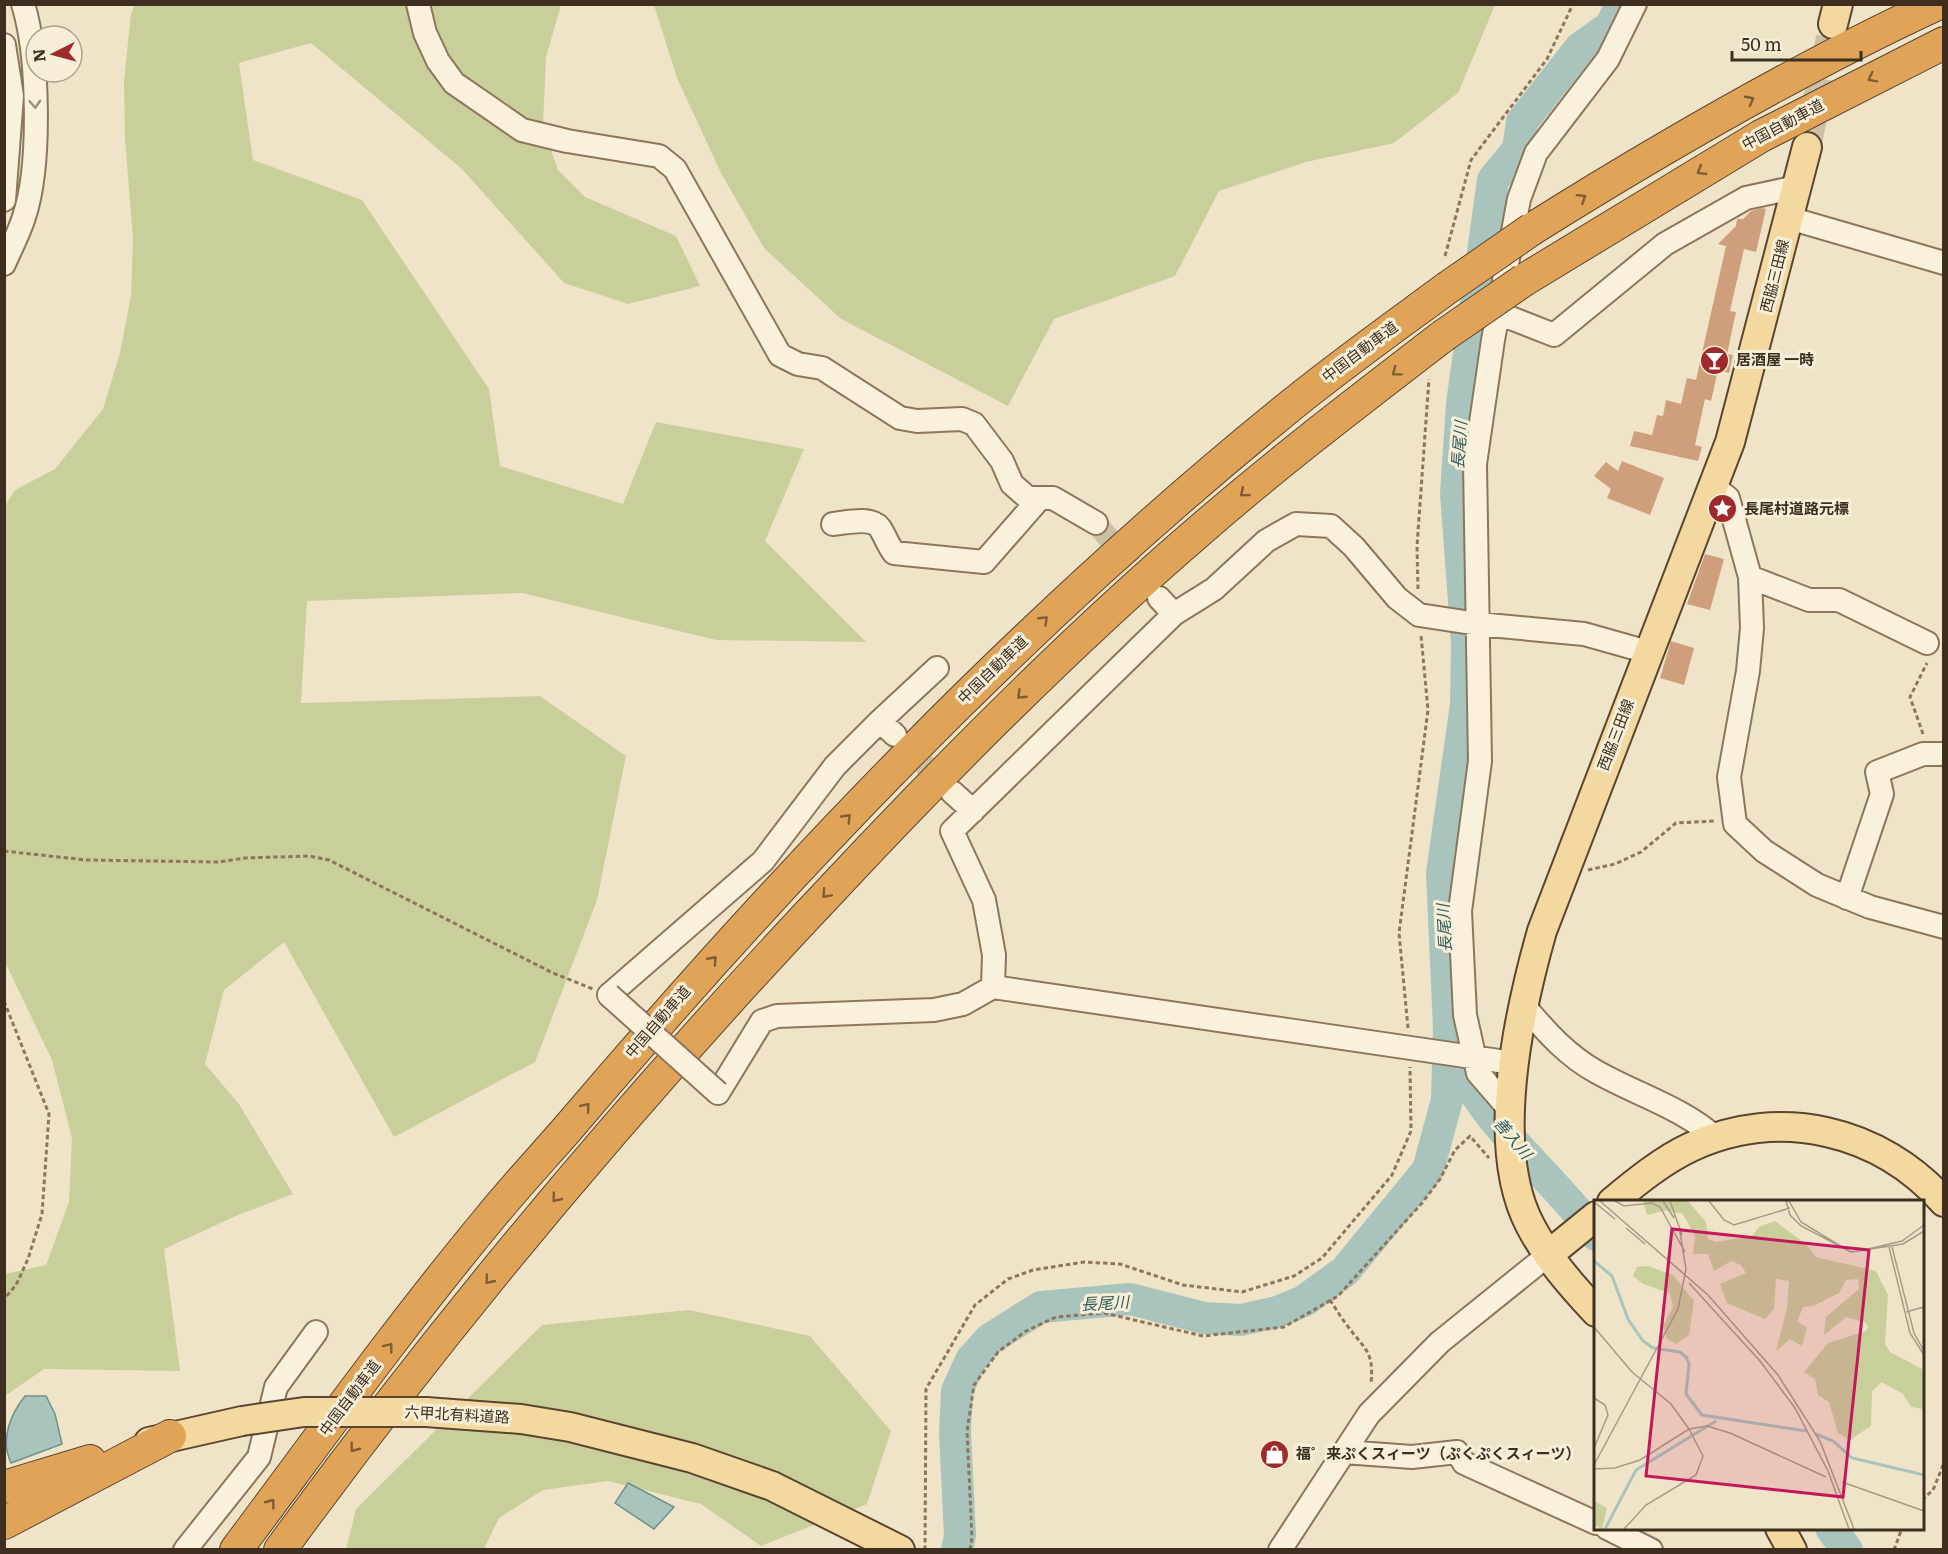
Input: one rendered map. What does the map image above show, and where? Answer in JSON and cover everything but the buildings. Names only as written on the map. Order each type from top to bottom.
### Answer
[{"type":"highway","name":"中国自動車道","points":[[236,1550],[487,1220],[548,1152],[680,996],[774,893],[935,727],[1053,611],[1168,508],[1278,416],[1447,288],[1532,230],[1632,167],[1744,103],[1937,4]]},
{"type":"highway","name":"中国自動車道","points":[[280,1550],[356,1445],[586,1161],[801,921],[974,740],[1078,640],[1196,533],[1299,446],[1443,336],[1524,280],[1761,136],[1944,43]]},
{"type":"highway","points":[[4,1523],[170,1436]]},
{"type":"highway","points":[[4,1487],[29,1477],[90,1461]]},
{"type":"main road","name":"西脇三田線","points":[[1594,1310],[1548,1255],[1529,1224],[1517,1191],[1503,1166],[1510,1115],[1513,1063],[1523,1005],[1542,931],[1730,442],[1807,147]]},
{"type":"main road","points":[[1614,1200],[1638,1180],[1690,1147],[1743,1130],[1787,1128],[1816,1129],[1853,1138],[1900,1161],[1944,1202]]},
{"type":"main road","points":[[1548,1255],[1594,1218]]},
{"type":"main road","name":"六甲北有料道路","points":[[4,1498],[90,1461],[170,1436],[242,1421],[304,1412],[426,1412],[521,1419],[570,1427],[692,1458],[772,1486],[900,1550]]},
{"type":"main road","points":[[1781,1530],[1792,1550]]},
{"type":"street","points":[[4,264],[25,216],[37,139],[30,28],[23,4]]},
{"type":"street","points":[[418,4],[425,33],[438,60],[454,83],[522,130],[567,141],[659,156],[675,169],[780,355],[798,364],[822,368],[900,418],[917,421],[962,419],[974,424],[1002,461],[1012,484],[1028,498],[1053,498],[1096,523]]},
{"type":"street","points":[[1510,1115],[1478,1072],[1465,1015],[1460,911],[1480,761],[1475,464],[1498,313],[1520,199],[1536,153],[1608,59],[1635,4]]},
{"type":"street","points":[[4,45],[12,96],[4,200]]},
{"type":"street","points":[[1498,313],[1554,335],[1665,244],[1746,198],[1797,187]]},
{"type":"street","points":[[1789,218],[1944,262]]},
{"type":"street","points":[[1714,487],[1728,498],[1750,577],[1752,628],[1748,671],[1729,777],[1734,819],[1742,832],[1783,865],[1847,898],[1944,927]]},
{"type":"street","points":[[833,524],[873,522],[879,527],[886,543],[894,553],[984,562],[1040,498]]},
{"type":"street","points":[[993,987],[994,955],[984,900],[952,831],[1166,606],[1214,589],[1266,541],[1296,524],[1331,526],[1354,547],[1397,598],[1419,615],[1478,624],[1584,634],[1648,652]]},
{"type":"street","points":[[1750,577],[1809,600],[1839,600],[1927,643]]},
{"type":"street","points":[[937,668],[887,728],[835,766],[763,861],[609,995],[718,1094],[762,1021],[777,1016],[934,1010],[963,1005],[993,987],[1473,1055],[1513,1063]]},
{"type":"street","points":[[1847,898],[1882,794],[1877,772],[1934,754]]},
{"type":"street","points":[[952,792],[973,811]]},
{"type":"street","points":[[1523,1005],[1562,1049],[1594,1070],[1698,1122],[1716,1138]]},
{"type":"street","points":[[1280,1550],[1369,1414],[1440,1342],[1548,1255]]},
{"type":"street","points":[[185,1550],[259,1456],[276,1386],[316,1332]]},
{"type":"street","points":[[1344,1452],[1412,1456],[1457,1452],[1464,1463],[1594,1522]]},
{"type":"street","points":[[1611,1530],[1651,1550]]},
{"type":"path","points":[[1445,256],[1471,160],[1547,59],[1573,4]]},
{"type":"path","points":[[926,1550],[926,1389],[975,1305],[1008,1279],[1033,1270],[1084,1262],[1120,1264],[1183,1285],[1242,1292],[1294,1276],[1322,1257],[1392,1175],[1411,1131],[1409,1046],[1399,933],[1428,710],[1419,615],[1417,546],[1429,379]]},
{"type":"path","points":[[1927,643],[1927,663],[1910,697],[1934,754]]},
{"type":"path","points":[[1564,873],[1615,864],[1641,852],[1676,823],[1734,819]]},
{"type":"path","points":[[4,851],[86,860],[218,862],[245,858],[309,856],[329,860],[554,973],[609,995]]},
{"type":"path","points":[[4,1001],[50,1114],[42,1214],[28,1259],[16,1285],[4,1299]]},
{"type":"path","points":[[970,1550],[972,1538],[967,1431],[974,1385],[998,1353],[1026,1330],[1056,1317],[1104,1312],[1203,1336],[1284,1327],[1338,1296],[1422,1203],[1440,1179],[1455,1150],[1470,1136],[1503,1166]]},
{"type":"path","points":[[1330,1300],[1349,1328],[1367,1347],[1373,1365],[1369,1414]]},
{"type":"path","points":[[1924,1499],[1933,1490],[1944,1463]]},
{"type":"path","points":[[1894,1550],[1901,1530]]},
{"type":"green space","points":[[135,4],[561,5],[546,57],[543,126],[558,170],[585,197],[676,236],[700,286],[628,304],[564,283],[462,169],[311,43],[239,63],[253,160],[362,200],[489,389],[500,466],[623,504],[656,422],[804,449],[765,541],[866,642],[716,640],[522,593],[307,601],[301,703],[540,696],[626,756],[597,900],[535,1062],[394,1137],[284,942],[224,990],[205,1064],[239,1104],[293,1194],[238,1215],[164,1249],[180,1371],[44,1369],[5,1396],[5,1274],[46,1265],[69,1202],[72,1138],[52,1060],[5,962],[5,506],[15,490],[55,469],[103,409],[120,353],[131,295],[133,238],[125,140],[124,81],[131,14]]},
{"type":"green space","points":[[654,4],[1495,5],[1458,93],[1394,143],[1306,162],[1219,191],[1175,276],[1054,319],[1008,406],[841,319],[764,248],[721,173],[677,78]]},
{"type":"green space","points":[[689,1310],[810,1336],[891,1431],[867,1504],[761,1546],[701,1504],[608,1481],[543,1490],[499,1518],[484,1549],[346,1550],[356,1509],[542,1325]]},
{"type":"water","points":[[25,1396],[46,1396],[55,1414],[62,1444],[11,1463],[6,1446],[8,1428]]},
{"type":"water","points":[[628,1483],[674,1507],[654,1529],[615,1503]]},
{"type":"waterway","name":"長尾川","points":[[957,1550],[960,1536],[955,1433],[957,1391],[971,1360],[990,1339],[1041,1307],[1130,1299],[1204,1318],[1241,1320],[1277,1312],[1304,1301],[1345,1271],[1428,1170],[1447,1100],[1449,1029],[1442,873],[1466,705],[1467,643],[1456,493],[1462,404],[1493,180],[1518,149],[1522,122],[1580,48],[1611,26],[1621,4]]},
{"type":"waterway","name":"善入川","points":[[1454,1041],[1472,1087],[1488,1112],[1594,1232]]},
{"type":"waterway","name":"善入川","points":[[1832,1530],[1847,1550]]},
{"type":"tunnel","points":[[1807,147],[1833,24]]},
{"type":"tunnel","points":[[1096,523],[1152,590]]},
{"type":"tunnel","points":[[900,740],[949,789]]},
{"type":"place","name":"居酒屋 一時","points":[[1715,360]]},
{"type":"place","name":"長尾村道路元標","points":[[1723,509]]},
{"type":"place","name":"福゜来ぷくスィーツ（ぷくぷくスィーツ）","points":[[1275,1454]]}]
